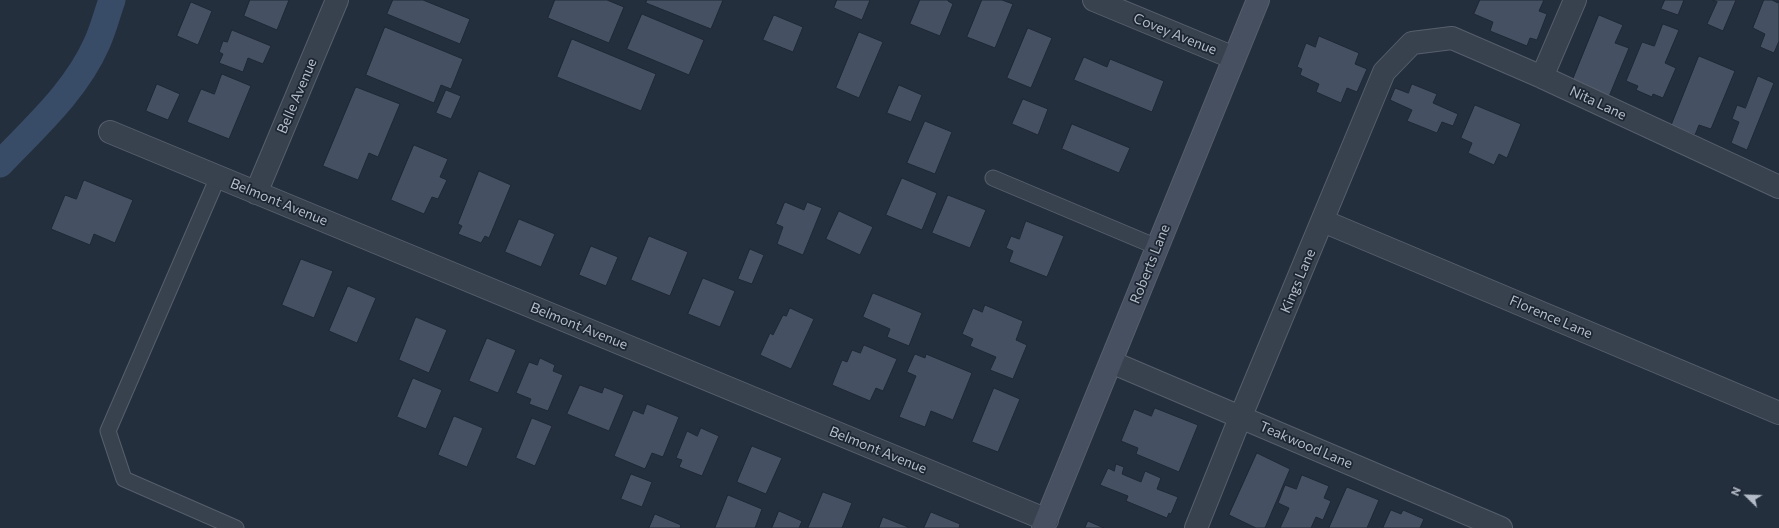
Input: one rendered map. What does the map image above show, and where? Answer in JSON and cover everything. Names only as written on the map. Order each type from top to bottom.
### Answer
[{"type":"main road","name":"Roberts Lane","points":[[1045,524],[1258,0]]},
{"type":"street","name":"Belle Avenue","points":[[256,193],[337,0]]},
{"type":"street","name":"Covey Avenue","points":[[1094,0],[1234,58]]},
{"type":"street","points":[[1542,77],[1575,0]]},
{"type":"street","name":"Nita Lane","points":[[1412,42],[1452,38],[1542,77],[1779,187]]},
{"type":"street","name":"Kings Lane","points":[[1196,528],[1240,418],[1384,72],[1412,42]]},
{"type":"street","name":"Belmont Avenue","points":[[110,132],[1045,524]]},
{"type":"street","name":"Florence Lane","points":[[1323,221],[1779,413]]},
{"type":"street","name":"Teakwood Lane","points":[[1111,362],[1501,528]]},
{"type":"lane","points":[[218,177],[108,432],[124,479],[236,528]]},
{"type":"lane","points":[[993,178],[1157,247]]},
{"type":"building","points":[[250,0],[289,0],[277,30],[244,16]]},
{"type":"building","points":[[393,0],[423,0],[470,19],[460,44],[387,14]]},
{"type":"building","points":[[555,0],[607,0],[624,7],[609,43],[548,18]]},
{"type":"building","points":[[647,0],[723,0],[711,29],[646,3]]},
{"type":"building","points":[[837,0],[870,0],[862,20],[834,8]]},
{"type":"building","points":[[920,0],[948,0],[953,4],[940,36],[910,24]]},
{"type":"building","points":[[982,0],[1002,0],[1013,4],[995,48],[967,37]]},
{"type":"building","points":[[1480,0],[1544,0],[1539,11],[1547,14],[1537,40],[1530,38],[1527,46],[1490,31],[1493,22],[1474,14]]},
{"type":"building","points":[[1665,0],[1684,0],[1678,15],[1661,9]]},
{"type":"building","points":[[1713,0],[1736,0],[1723,31],[1707,24],[1717,2]]},
{"type":"building","points":[[1764,0],[1772,0],[1778,3],[1779,1],[1779,41],[1774,53],[1760,47],[1765,34],[1753,28]]},
{"type":"building","points":[[191,2],[212,11],[198,45],[177,36]]},
{"type":"building","points":[[642,14],[704,40],[689,75],[627,49]]},
{"type":"building","points":[[774,15],[803,27],[793,52],[763,40]]},
{"type":"building","points":[[1599,15],[1623,25],[1615,43],[1629,48],[1608,99],[1571,84]]},
{"type":"building","points":[[1663,24],[1679,30],[1665,63],[1676,68],[1663,98],[1653,94],[1652,97],[1636,90],[1638,86],[1626,81],[1642,42],[1654,46]]},
{"type":"building","points":[[385,27],[463,59],[451,89],[441,85],[434,103],[366,75]]},
{"type":"building","points":[[1028,28],[1052,38],[1031,88],[1007,78]]},
{"type":"building","points":[[232,30],[271,46],[263,64],[248,58],[243,72],[219,63],[223,54],[219,52],[223,41],[227,42]]},
{"type":"building","points":[[859,32],[883,42],[859,98],[836,88]]},
{"type":"building","points":[[1319,36],[1359,53],[1355,64],[1367,69],[1357,92],[1347,88],[1341,103],[1316,92],[1319,84],[1300,75],[1302,69],[1297,67],[1306,43],[1315,47]]},
{"type":"building","points":[[572,39],[656,74],[641,111],[557,77]]},
{"type":"building","points":[[1699,56],[1735,71],[1711,129],[1699,125],[1695,135],[1671,126]]},
{"type":"building","points":[[1084,57],[1107,67],[1110,59],[1164,81],[1152,112],[1074,80]]},
{"type":"building","points":[[222,74],[251,86],[229,139],[187,122],[201,89],[214,94]]},
{"type":"building","points":[[1758,76],[1774,83],[1747,150],[1731,143],[1739,122],[1732,119],[1737,105],[1745,108]]},
{"type":"building","points":[[157,84],[180,94],[168,120],[146,111]]},
{"type":"building","points":[[1412,84],[1437,94],[1433,103],[1458,114],[1453,126],[1442,122],[1437,133],[1407,121],[1412,110],[1390,100],[1395,88],[1408,93]]},
{"type":"building","points":[[899,85],[922,95],[911,122],[887,113]]},
{"type":"building","points":[[356,87],[400,104],[378,157],[369,153],[358,180],[323,166]]},
{"type":"building","points":[[446,90],[461,96],[451,119],[436,113]]},
{"type":"building","points":[[1023,99],[1048,109],[1038,135],[1012,124]]},
{"type":"building","points":[[1475,105],[1521,124],[1507,158],[1499,154],[1494,165],[1468,153],[1472,143],[1461,138]]},
{"type":"building","points":[[925,121],[952,132],[935,174],[907,163]]},
{"type":"building","points":[[1072,124],[1130,148],[1119,173],[1062,149]]},
{"type":"building","points":[[414,145],[448,159],[440,177],[447,180],[438,199],[432,197],[424,214],[391,200]]},
{"type":"building","points":[[479,171],[511,185],[489,238],[485,236],[481,243],[458,234],[462,226],[458,224]]},
{"type":"building","points":[[902,178],[937,193],[922,230],[886,215]]},
{"type":"building","points":[[84,180],[133,200],[115,243],[94,234],[90,245],[51,229],[65,195],[76,199]]},
{"type":"building","points":[[948,195],[986,210],[970,248],[932,233]]},
{"type":"building","points":[[785,202],[804,210],[807,202],[822,208],[803,255],[777,244],[783,227],[776,224]]},
{"type":"building","points":[[839,211],[873,227],[860,255],[826,239]]},
{"type":"building","points":[[519,219],[555,234],[541,267],[505,252]]},
{"type":"building","points":[[1026,221],[1064,236],[1047,277],[1009,262],[1013,251],[1006,248],[1011,236],[1019,239]]},
{"type":"building","points":[[649,236],[688,252],[670,296],[631,280]]},
{"type":"building","points":[[591,246],[618,257],[606,286],[579,275]]},
{"type":"building","points":[[750,249],[764,255],[752,284],[738,279]]},
{"type":"building","points":[[301,259],[333,271],[314,318],[282,305]]},
{"type":"building","points":[[703,278],[735,291],[720,327],[688,314]]},
{"type":"building","points":[[348,286],[376,298],[357,343],[329,331]]},
{"type":"building","points":[[873,293],[922,313],[909,346],[887,337],[890,329],[863,317]]},
{"type":"building","points":[[985,305],[1023,321],[1016,340],[1027,345],[1013,379],[990,370],[996,357],[970,346],[973,339],[962,334],[973,308],[982,312]]},
{"type":"building","points":[[790,308],[814,319],[791,369],[760,355],[770,333],[773,335],[783,315],[786,316]]},
{"type":"building","points":[[416,317],[447,330],[429,373],[399,360]]},
{"type":"building","points":[[487,338],[516,350],[498,393],[469,381]]},
{"type":"building","points":[[864,345],[897,359],[883,391],[876,388],[870,401],[832,385],[842,360],[847,362],[852,350],[860,353]]},
{"type":"building","points":[[915,354],[925,358],[926,354],[972,373],[953,420],[931,411],[925,427],[899,417],[916,376],[907,372]]},
{"type":"building","points":[[540,358],[555,365],[553,371],[563,375],[548,411],[529,404],[531,399],[516,393],[529,362],[537,365]]},
{"type":"building","points":[[413,378],[442,390],[426,429],[397,417]]},
{"type":"building","points":[[580,385],[602,393],[604,387],[624,395],[609,431],[567,414]]},
{"type":"building","points":[[994,388],[1020,399],[998,452],[972,442]]},
{"type":"building","points":[[647,404],[679,417],[663,457],[652,453],[645,469],[614,456],[633,410],[643,414]]},
{"type":"building","points":[[1155,408],[1198,425],[1179,472],[1136,454],[1138,448],[1121,441],[1134,409],[1151,416]]},
{"type":"building","points":[[454,416],[483,428],[467,467],[438,455]]},
{"type":"building","points":[[532,418],[552,426],[535,466],[516,458]]},
{"type":"building","points":[[701,428],[719,436],[702,476],[679,467],[682,460],[676,458],[687,431],[697,436]]},
{"type":"building","points":[[752,446],[782,458],[766,494],[737,482]]},
{"type":"building","points":[[1257,453],[1290,469],[1265,528],[1256,528],[1229,515]]},
{"type":"building","points":[[1116,464],[1124,467],[1122,474],[1141,482],[1145,471],[1161,478],[1157,489],[1178,497],[1171,514],[1169,513],[1167,518],[1126,501],[1128,496],[1100,485],[1108,468],[1114,471]]},
{"type":"building","points":[[631,474],[652,482],[642,507],[621,499]]},
{"type":"building","points":[[1302,475],[1329,486],[1324,498],[1331,501],[1323,520],[1316,517],[1311,528],[1280,528],[1289,508],[1278,503],[1285,485],[1296,489]]},
{"type":"building","points":[[1347,487],[1379,500],[1367,528],[1329,528]]},
{"type":"building","points":[[823,492],[852,503],[842,528],[808,528]]},
{"type":"building","points":[[728,495],[762,509],[755,528],[715,528]]},
{"type":"building","points":[[1391,510],[1401,514],[1403,510],[1424,519],[1420,528],[1383,528]]},
{"type":"building","points":[[779,511],[802,521],[799,528],[772,528]]},
{"type":"building","points":[[931,512],[960,524],[959,528],[924,528]]},
{"type":"building","points":[[655,514],[681,525],[680,528],[649,528]]},
{"type":"building","points":[[883,517],[908,527],[908,528],[879,528]]},
{"type":"building","points":[[1088,521],[1104,528],[1085,528]]},
{"type":"waterway","points":[[0,164],[54,108],[78,77],[97,43],[112,0]]}]
